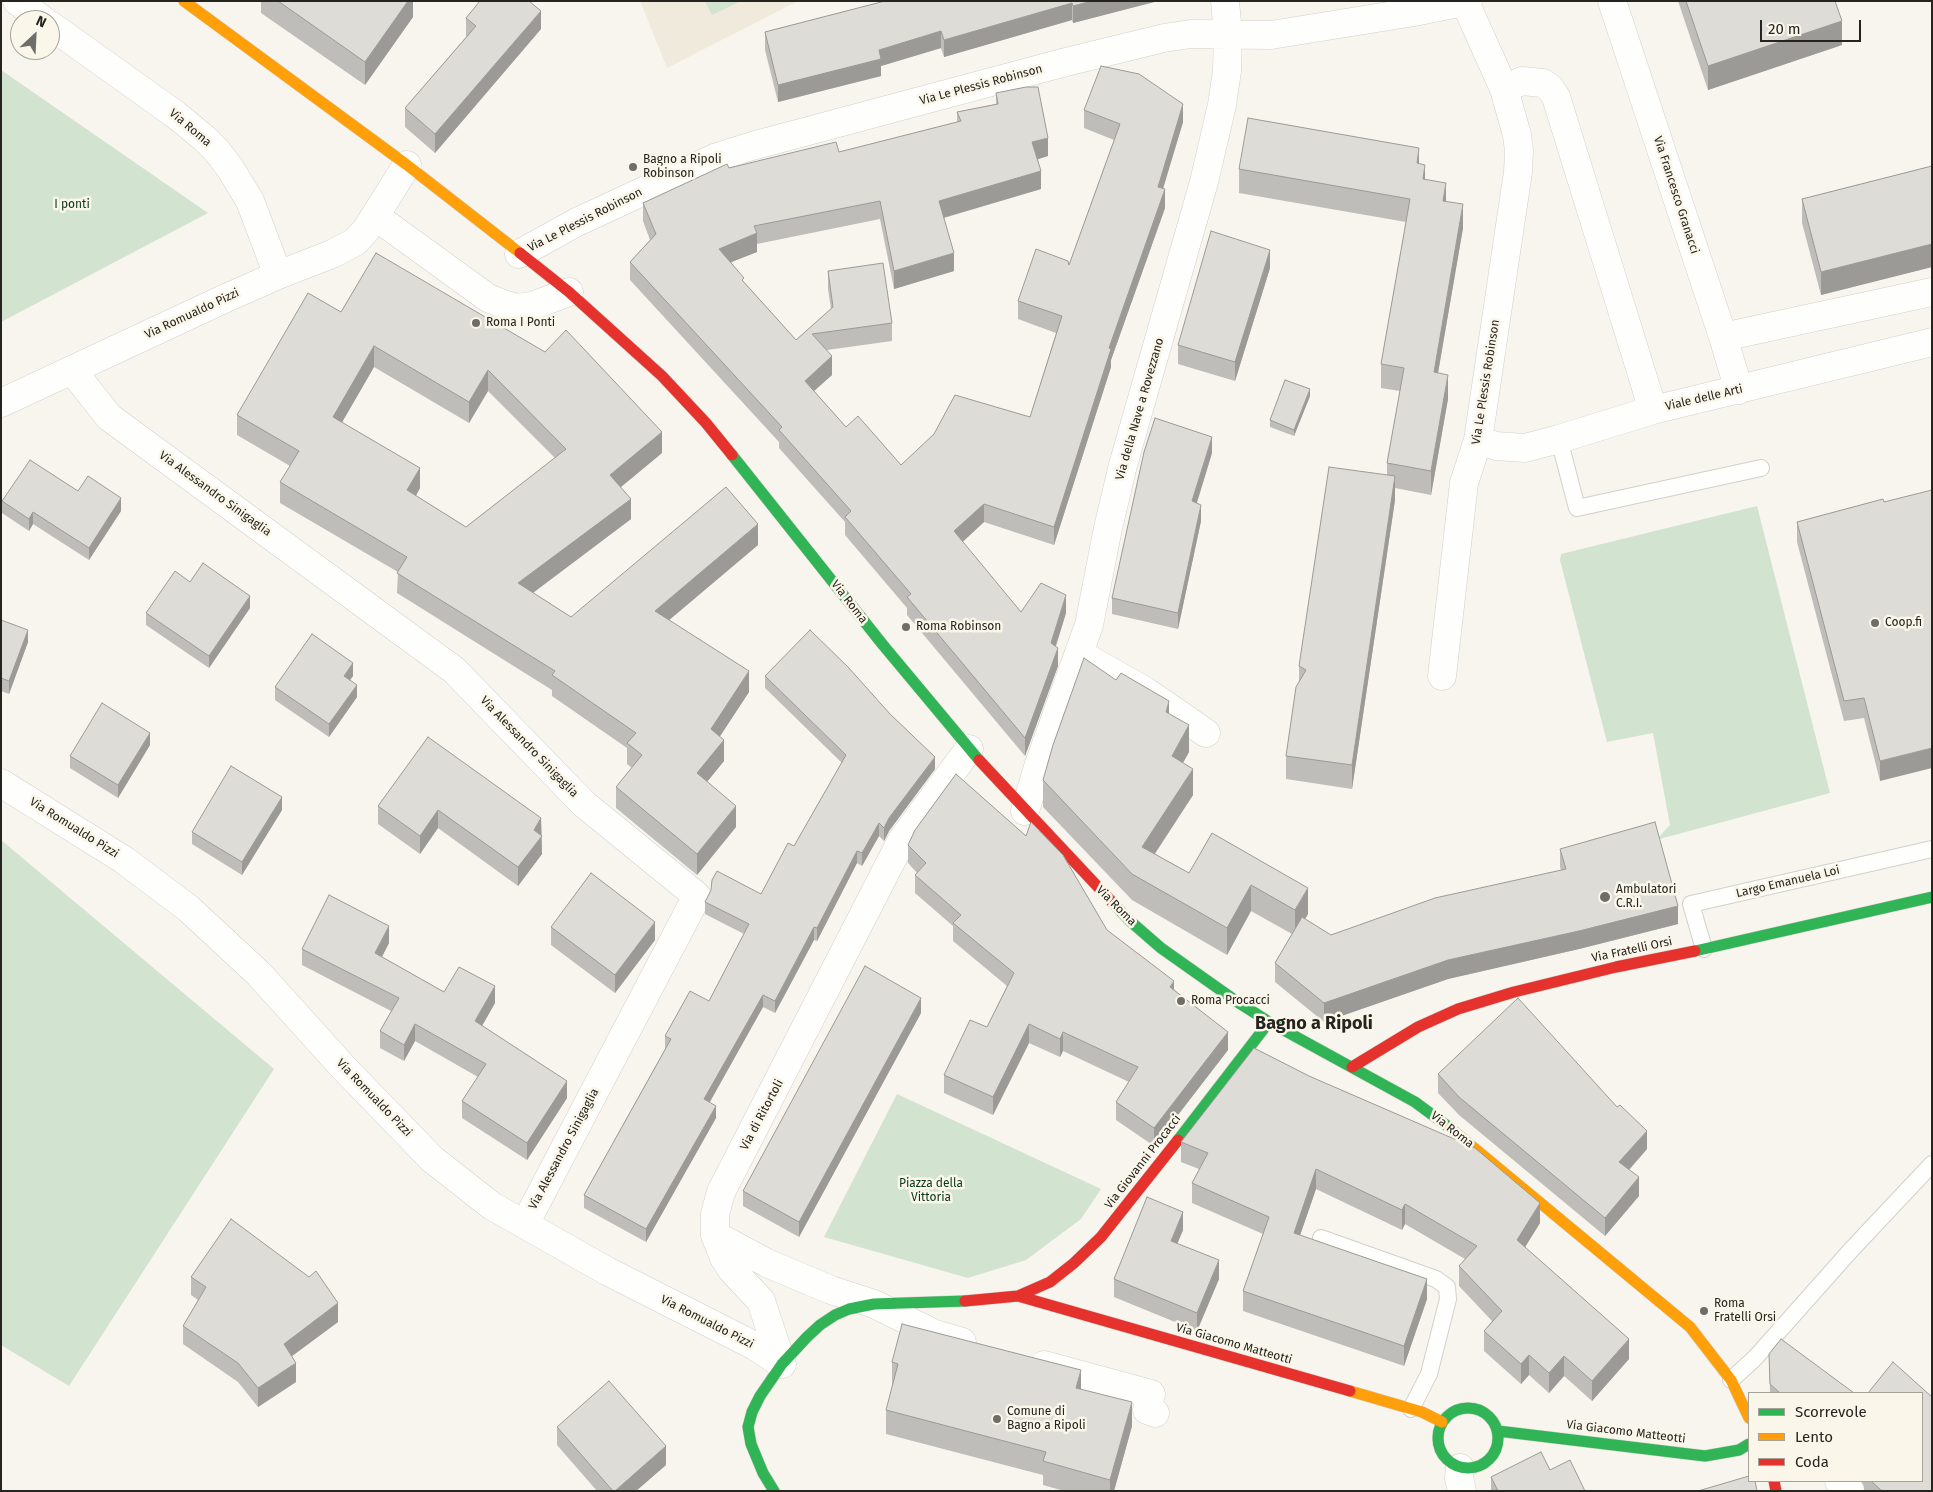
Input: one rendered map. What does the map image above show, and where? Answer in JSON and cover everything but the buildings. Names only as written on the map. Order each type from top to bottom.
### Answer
[{"type":"street","points":[[17,1],[29,10]]},
{"type":"street","name":"Via Roma","points":[[184,1],[407,165],[569,292],[662,376],[706,423],[883,646],[969,749],[1123,914],[1161,948],[1236,1001],[1270,1022],[1415,1102],[1457,1133],[1690,1327],[1716,1358],[1731,1380],[1748,1416]]},
{"type":"street","name":"Via della Nave a Rovezzano","points":[[1025,811],[1038,767],[1089,625],[1108,528],[1123,465],[1198,200],[1222,105],[1227,70],[1228,34],[1225,1]]},
{"type":"street","name":"Via Francesco Granacci","points":[[1612,1],[1739,390]]},
{"type":"street","name":"Via Le Plessis Robinson","points":[[519,254],[577,222],[717,157],[1066,62],[1164,38],[1191,34],[1271,35],[1467,2],[1504,88],[1519,151],[1518,172],[1478,440],[1464,483],[1442,676]]},
{"type":"street","name":"Via Roma","points":[[60,32],[176,114],[212,145],[230,168],[250,201],[278,275]]},
{"type":"street","points":[[1504,88],[1522,81],[1543,83],[1550,88],[1556,97],[1653,410]]},
{"type":"street","points":[[407,165],[375,216],[488,298],[503,304],[517,308],[532,306],[569,292]]},
{"type":"street","name":"Via Romualdo Pizzi","points":[[1,403],[278,275],[332,254],[355,242],[375,216]]},
{"type":"street","points":[[1723,338],[1932,292]]},
{"type":"street","name":"Viale delle Arti","points":[[1478,440],[1496,446],[1524,448],[1653,410],[1932,342]]},
{"type":"street","name":"Via Alessandro Sinigaglia","points":[[72,370],[109,417],[454,670],[584,804],[697,896],[525,1224]]},
{"type":"street","points":[[1080,654],[1145,691],[1206,733]]},
{"type":"street","name":"Via di Ritortoli","points":[[782,1364],[761,1301],[732,1270],[724,1258],[715,1235],[715,1214],[721,1192],[902,840],[969,749]]},
{"type":"street","name":"Via Romualdo Pizzi","points":[[1,783],[124,860],[189,910],[259,974],[342,1066],[432,1159],[492,1206],[607,1271],[755,1346],[782,1364]]},
{"type":"street","name":"Via Fratelli Orsi","points":[[1352,1068],[1418,1027],[1458,1009],[1514,992],[1932,897]]},
{"type":"street","name":"Via Giovanni Procacci","points":[[1018,1296],[1050,1282],[1074,1263],[1101,1237],[1270,1022]]},
{"type":"street","points":[[715,1235],[767,1263],[831,1290],[874,1304],[935,1334],[983,1348]]},
{"type":"street","points":[[774,1491],[763,1473],[751,1444],[748,1427],[752,1412],[760,1396],[782,1364],[807,1337],[828,1320],[849,1309],[874,1304],[948,1302],[1018,1296]]},
{"type":"street","name":"Via Giacomo Matteotti","points":[[1018,1296],[1422,1412],[1442,1422]]},
{"type":"street","points":[[1021,1359],[1151,1394],[1147,1410],[1155,1413]]},
{"type":"street","points":[[1474,1408],[1489,1416],[1498,1431],[1499,1442],[1496,1452],[1490,1460],[1481,1466],[1470,1469],[1461,1479],[1441,1452],[1438,1435],[1442,1422],[1450,1414],[1458,1410],[1474,1408]]},
{"type":"street","name":"Via Giacomo Matteotti","points":[[1498,1431],[1705,1456],[1739,1450],[1748,1445]]},
{"type":"street","points":[[1840,1482],[1850,1491]]},
{"type":"lane","points":[[1559,439],[1578,508],[1761,468]]},
{"type":"lane","name":"Largo Emanuela Loi","points":[[1704,949],[1691,904],[1932,849]]},
{"type":"lane","points":[[1731,1380],[1755,1358],[1851,1250],[1932,1164]]},
{"type":"lane","points":[[1322,1238],[1436,1279],[1447,1288],[1448,1299],[1429,1374],[1411,1409]]},
{"type":"shaded area","points":[[640,1],[798,1],[667,68]]},
{"type":"green space","points":[[705,1],[741,1],[712,15]]},
{"type":"green space","name":"I ponti","points":[[1,70],[208,213],[1,322]]},
{"type":"green space","points":[[1757,506],[1830,793],[1656,840],[1670,825],[1653,733],[1607,742],[1560,560],[1561,554]]},
{"type":"green space","points":[[1,840],[274,1069],[69,1386],[1,1345]]},
{"type":"green space","name":"Piazza della Vittoria","points":[[897,1094],[1101,1189],[1081,1219],[1026,1260],[968,1278],[824,1237]]},
{"type":"traffic: fast","points":[[732,455],[883,645],[979,760]]},
{"type":"traffic: fast","points":[[1695,951],[1932,897]]},
{"type":"traffic: fast","points":[[1113,903],[1130,921],[1161,948],[1236,1001],[1269,1022],[1415,1102],[1450,1128]]},
{"type":"traffic: fast","points":[[1178,1140],[1269,1022]]},
{"type":"traffic: fast","points":[[774,1491],[763,1473],[751,1444],[748,1427],[752,1412],[760,1396],[782,1364],[807,1337],[820,1325],[835,1315],[849,1309],[874,1304],[965,1301]]},
{"type":"traffic: fast","points":[[1462,1408],[1474,1408],[1490,1416],[1496,1426],[1498,1438],[1496,1450],[1490,1460],[1474,1468],[1462,1468],[1446,1460],[1438,1444],[1438,1432],[1446,1416],[1462,1408]]},
{"type":"traffic: fast","points":[[1498,1431],[1705,1456],[1739,1450],[1748,1445]]},
{"type":"traffic: slow","points":[[184,1],[407,165],[520,253]]},
{"type":"traffic: slow","points":[[1450,1128],[1690,1327],[1731,1380],[1748,1416]]},
{"type":"traffic: slow","points":[[1350,1391],[1422,1412],[1442,1422]]},
{"type":"traffic: jam","points":[[520,253],[569,292],[662,376],[706,423],[732,455]]},
{"type":"traffic: jam","points":[[979,760],[1113,903]]},
{"type":"traffic: jam","points":[[1352,1067],[1418,1027],[1458,1009],[1514,992],[1616,967],[1695,951]]},
{"type":"traffic: jam","points":[[965,1301],[1018,1296],[1050,1282],[1074,1263],[1101,1237],[1178,1140]]},
{"type":"traffic: jam","points":[[1018,1296],[1350,1391]]},
{"type":"traffic: jam","points":[[1774,1482],[1776,1491]]},
{"type":"place","name":"Bagno a Ripoli Robinson","points":[[633,167]]},
{"type":"place","name":"Roma I Ponti","points":[[476,323]]},
{"type":"place","name":"Coop.fi","points":[[1875,623]]},
{"type":"place","name":"Roma Robinson","points":[[906,627]]},
{"type":"place","name":"Ambulatori C.R.I.","points":[[1605,897]]},
{"type":"place","name":"Roma Procacci","points":[[1181,1001]]},
{"type":"place","name":"Roma Fratelli Orsi","points":[[1704,1311]]},
{"type":"place","name":"Comune di Bagno a Ripoli","points":[[997,1419]]},
{"type":"district","name":"Bagno a Ripoli","points":[[1314,1024]]}]
